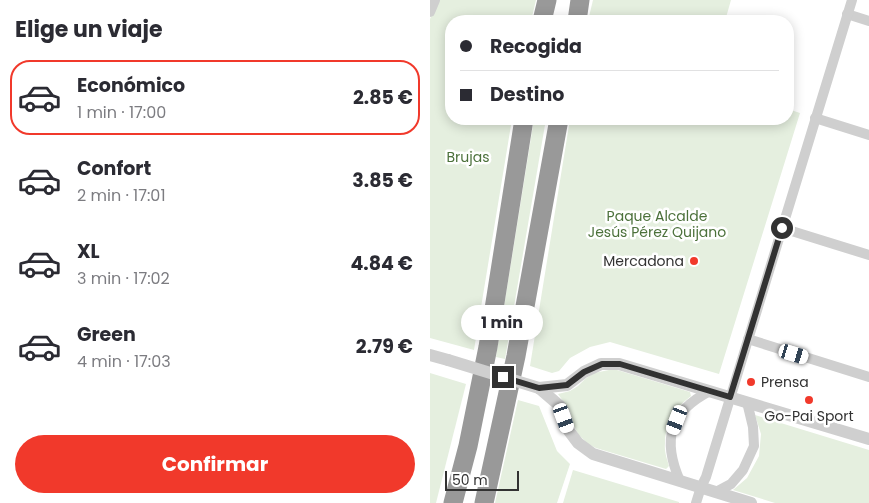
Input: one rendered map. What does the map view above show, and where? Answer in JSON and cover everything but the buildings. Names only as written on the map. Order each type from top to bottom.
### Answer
[{"type":"highway","points":[[543,15],[547,0]]},
{"type":"highway","points":[[577,15],[580,0]]},
{"type":"highway","points":[[453,503],[468,446],[488,346],[523,125]]},
{"type":"highway","points":[[484,503],[516,356],[558,125]]},
{"type":"street","points":[[430,12],[435,0]]},
{"type":"street","points":[[696,503],[706,476],[852,0]]},
{"type":"street","points":[[847,14],[869,21]]},
{"type":"street","points":[[816,118],[869,135]]},
{"type":"street","points":[[782,228],[869,255]]},
{"type":"street","points":[[748,340],[869,377]]},
{"type":"street","points":[[430,355],[539,388],[567,385],[584,372],[602,364],[620,364],[869,439]]},
{"type":"street","points":[[539,388],[560,406],[569,431],[578,443],[593,454],[751,503]]},
{"type":"street","points":[[680,481],[672,458],[671,443],[673,429],[677,420],[690,404],[710,391]]},
{"type":"street","points":[[716,492],[731,484],[743,470],[754,446],[753,427],[747,402]]},
{"type":"green space","name":"Brujas","points":[[438,0],[536,0],[532,15],[445,15],[445,125],[511,125],[474,350],[430,338],[430,19]]},
{"type":"green space","points":[[593,0],[731,0],[727,15],[589,15]]},
{"type":"green space","name":"Paque Alcalde Jesús Pérez Quijano","points":[[794,111],[800,113],[719,374],[610,342],[590,347],[570,358],[559,371],[552,373],[530,366],[569,125],[794,125]]},
{"type":"green space","points":[[533,125],[545,125],[505,359],[496,357]]},
{"type":"green space","points":[[617,370],[690,392],[691,396],[672,416],[667,429],[665,449],[669,466],[666,469],[596,448],[588,444],[578,434],[570,411],[558,394],[570,391],[594,373]]},
{"type":"green space","points":[[430,373],[466,384],[436,503],[430,503]]},
{"type":"green space","points":[[518,400],[539,406],[557,451],[570,464],[557,503],[495,503]]},
{"type":"green space","points":[[755,415],[869,450],[869,503],[775,503],[733,490],[747,478],[759,456],[761,434]]},
{"type":"green space","points":[[573,470],[679,502],[679,503],[563,503]]},
{"type":"place","name":"Mercadona","points":[[694,261]]},
{"type":"place","name":"Prensa","points":[[751,382]]},
{"type":"place","name":"Go-Pai Sport","points":[[809,400]]},
{"type":"route","points":[[503,377],[539,388],[567,385],[584,372],[602,364],[620,364],[730,397],[782,228]]}]
